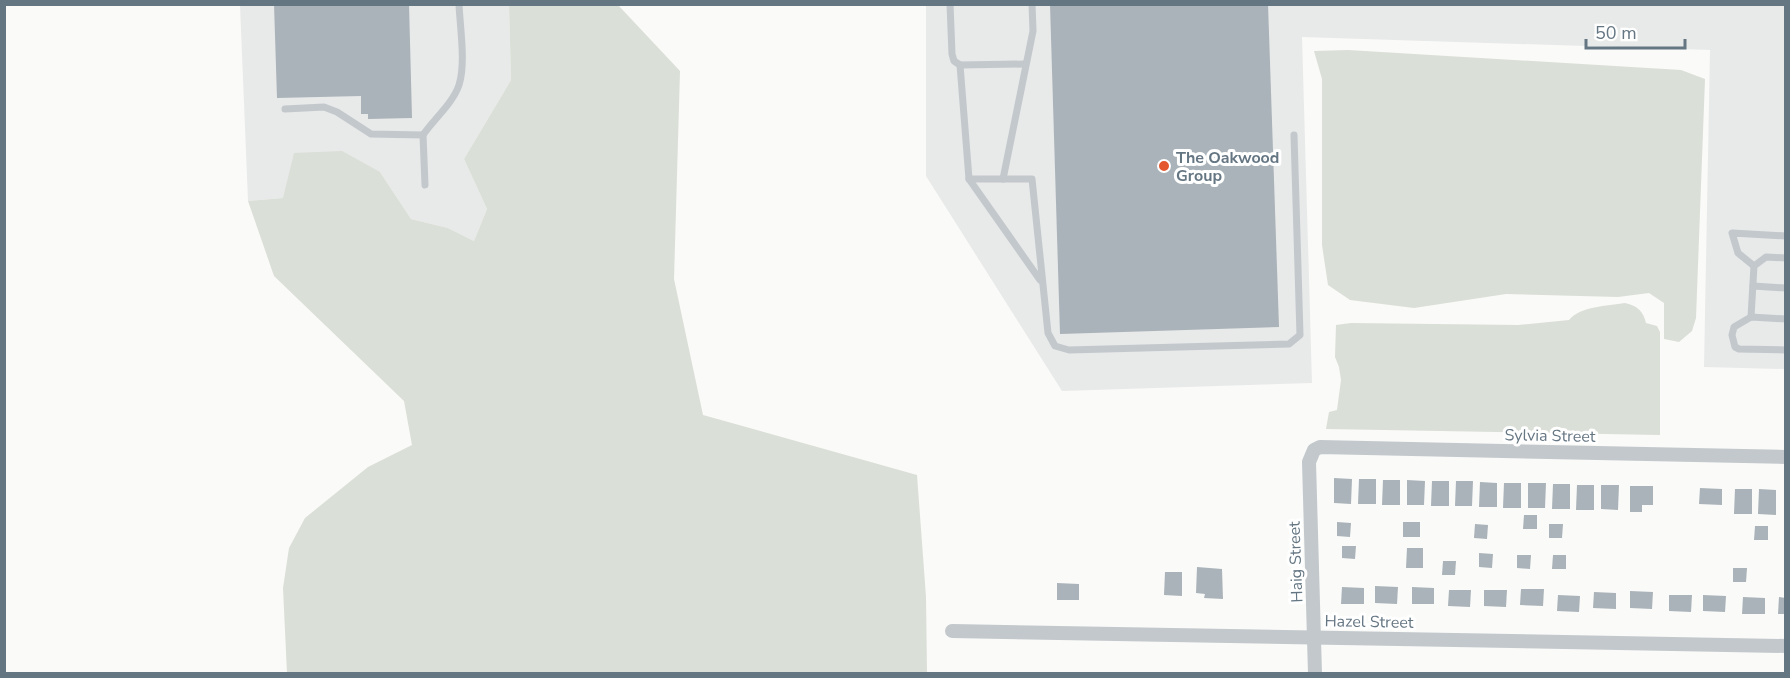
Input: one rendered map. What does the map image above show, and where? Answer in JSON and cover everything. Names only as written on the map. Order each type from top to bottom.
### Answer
[{"type":"street","name":"Sylvia Street","points":[[1314,450],[1330,446],[1785,457]]},
{"type":"street","name":"Haig Street","points":[[1314,450],[1309,462],[1315,674]]},
{"type":"street","name":"Hazel Street","points":[[952,631],[1785,646]]},
{"type":"lane","points":[[425,185],[423,135],[459,86],[462,66],[459,4]]},
{"type":"lane","points":[[950,4],[954,61],[960,65],[1025,64]]},
{"type":"lane","points":[[1004,179],[1033,31],[1032,4]]},
{"type":"lane","points":[[960,65],[969,179],[1041,281]]},
{"type":"lane","points":[[285,109],[324,107],[337,112],[371,134],[423,135]]},
{"type":"lane","points":[[969,179],[1032,179],[1048,333],[1055,346],[1069,350],[1289,344],[1300,335],[1294,135]]},
{"type":"lane","points":[[1754,266],[1738,253],[1732,233],[1785,236]]},
{"type":"lane","points":[[1754,266],[1766,257],[1785,258]]},
{"type":"lane","points":[[1750,317],[1754,266]]},
{"type":"lane","points":[[1753,286],[1785,288]]},
{"type":"lane","points":[[1785,319],[1750,317],[1734,327],[1732,335],[1735,347],[1739,349],[1785,350]]},
{"type":"shaded area","points":[[240,5],[509,5],[511,80],[464,159],[487,209],[474,241],[448,228],[411,219],[380,172],[283,198],[248,201]]},
{"type":"shaded area","points":[[509,5],[618,5],[680,71],[674,279],[703,415],[917,475],[926,597],[927,673],[287,673],[283,588],[289,548],[305,518],[368,467],[412,445],[404,401],[274,276],[248,201],[283,198],[294,153],[342,151],[380,172],[411,219],[448,228],[474,241],[487,209],[464,159],[511,80]]},
{"type":"shaded area","points":[[926,5],[1785,5],[1785,369],[1704,367],[1710,50],[1302,37],[1312,383],[1062,391],[926,176]]},
{"type":"shaded area","points":[[1348,50],[1681,70],[1705,79],[1696,318],[1692,331],[1679,342],[1664,339],[1664,303],[1649,293],[1618,297],[1506,294],[1414,308],[1350,300],[1328,285],[1322,245],[1322,79],[1314,51]]},
{"type":"shaded area","points":[[1625,303],[1639,310],[1646,323],[1657,326],[1660,332],[1660,435],[1326,429],[1329,412],[1337,410],[1341,380],[1335,357],[1336,325],[1351,323],[1518,325],[1569,320],[1587,309]]},
{"type":"building","points":[[274,4],[409,4],[412,118],[368,119],[368,114],[361,114],[361,96],[277,98]]},
{"type":"building","name":"The Oakwood Group","points":[[1050,4],[1268,4],[1279,327],[1060,334]]},
{"type":"building","points":[[1334,478],[1352,479],[1351,504],[1334,503]]},
{"type":"building","points":[[1359,479],[1376,479],[1376,504],[1358,504]]},
{"type":"building","points":[[1383,480],[1400,480],[1400,505],[1382,505]]},
{"type":"building","points":[[1407,480],[1425,481],[1424,505],[1407,505]]},
{"type":"building","points":[[1432,481],[1449,481],[1449,506],[1431,506]]},
{"type":"building","points":[[1456,481],[1473,481],[1472,506],[1455,506]]},
{"type":"building","points":[[1480,482],[1497,483],[1497,507],[1479,507]]},
{"type":"building","points":[[1504,483],[1521,483],[1521,508],[1503,508]]},
{"type":"building","points":[[1528,483],[1546,483],[1545,508],[1528,508]]},
{"type":"building","points":[[1553,484],[1570,484],[1570,509],[1552,509]]},
{"type":"building","points":[[1577,485],[1594,485],[1594,510],[1576,510]]},
{"type":"building","points":[[1601,485],[1619,485],[1618,510],[1601,509]]},
{"type":"building","points":[[1630,486],[1653,486],[1653,505],[1642,505],[1642,512],[1630,512]]},
{"type":"building","points":[[1700,488],[1722,489],[1722,505],[1699,504]]},
{"type":"building","points":[[1735,489],[1752,489],[1752,514],[1734,514]]},
{"type":"building","points":[[1759,489],[1776,490],[1776,515],[1758,514]]},
{"type":"building","points":[[1524,515],[1537,515],[1537,529],[1523,529]]},
{"type":"building","points":[[1337,522],[1351,523],[1350,537],[1337,536]]},
{"type":"building","points":[[1403,522],[1420,522],[1420,537],[1403,537]]},
{"type":"building","points":[[1475,524],[1488,525],[1487,539],[1474,538]]},
{"type":"building","points":[[1549,524],[1563,524],[1562,538],[1549,538]]},
{"type":"building","points":[[1755,526],[1768,526],[1768,540],[1754,540]]},
{"type":"building","points":[[1342,546],[1356,546],[1355,559],[1342,558]]},
{"type":"building","points":[[1407,548],[1423,548],[1423,568],[1406,568]]},
{"type":"building","points":[[1479,553],[1493,554],[1492,568],[1479,567]]},
{"type":"building","points":[[1517,555],[1531,555],[1530,569],[1517,568]]},
{"type":"building","points":[[1553,555],[1566,555],[1566,569],[1552,569]]},
{"type":"building","points":[[1443,561],[1456,561],[1455,575],[1442,575]]},
{"type":"building","points":[[1197,567],[1222,569],[1223,599],[1204,598],[1205,594],[1196,593]]},
{"type":"building","points":[[1733,568],[1747,568],[1746,582],[1733,582]]},
{"type":"building","points":[[1165,572],[1182,572],[1182,596],[1164,595]]},
{"type":"building","points":[[1057,583],[1079,584],[1079,600],[1057,600]]},
{"type":"building","points":[[1375,586],[1398,587],[1397,604],[1375,603]]},
{"type":"building","points":[[1342,587],[1364,588],[1364,604],[1341,604]]},
{"type":"building","points":[[1412,587],[1434,588],[1434,604],[1412,604]]},
{"type":"building","points":[[1521,589],[1544,589],[1543,606],[1520,605]]},
{"type":"building","points":[[1449,590],[1471,590],[1470,607],[1448,606]]},
{"type":"building","points":[[1484,590],[1507,590],[1506,607],[1484,606]]},
{"type":"building","points":[[1630,591],[1653,592],[1652,609],[1630,608]]},
{"type":"building","points":[[1594,592],[1616,593],[1616,609],[1593,608]]},
{"type":"building","points":[[1558,595],[1580,596],[1579,612],[1557,611]]},
{"type":"building","points":[[1669,595],[1692,595],[1691,612],[1669,611]]},
{"type":"building","points":[[1703,595],[1726,596],[1725,612],[1703,611]]},
{"type":"building","points":[[1743,597],[1765,598],[1765,614],[1742,614]]},
{"type":"building","points":[[1779,597],[1786,598],[1786,614],[1778,614]]},
{"type":"place","name":"The Oakwood Group","points":[[1164,166]]}]
